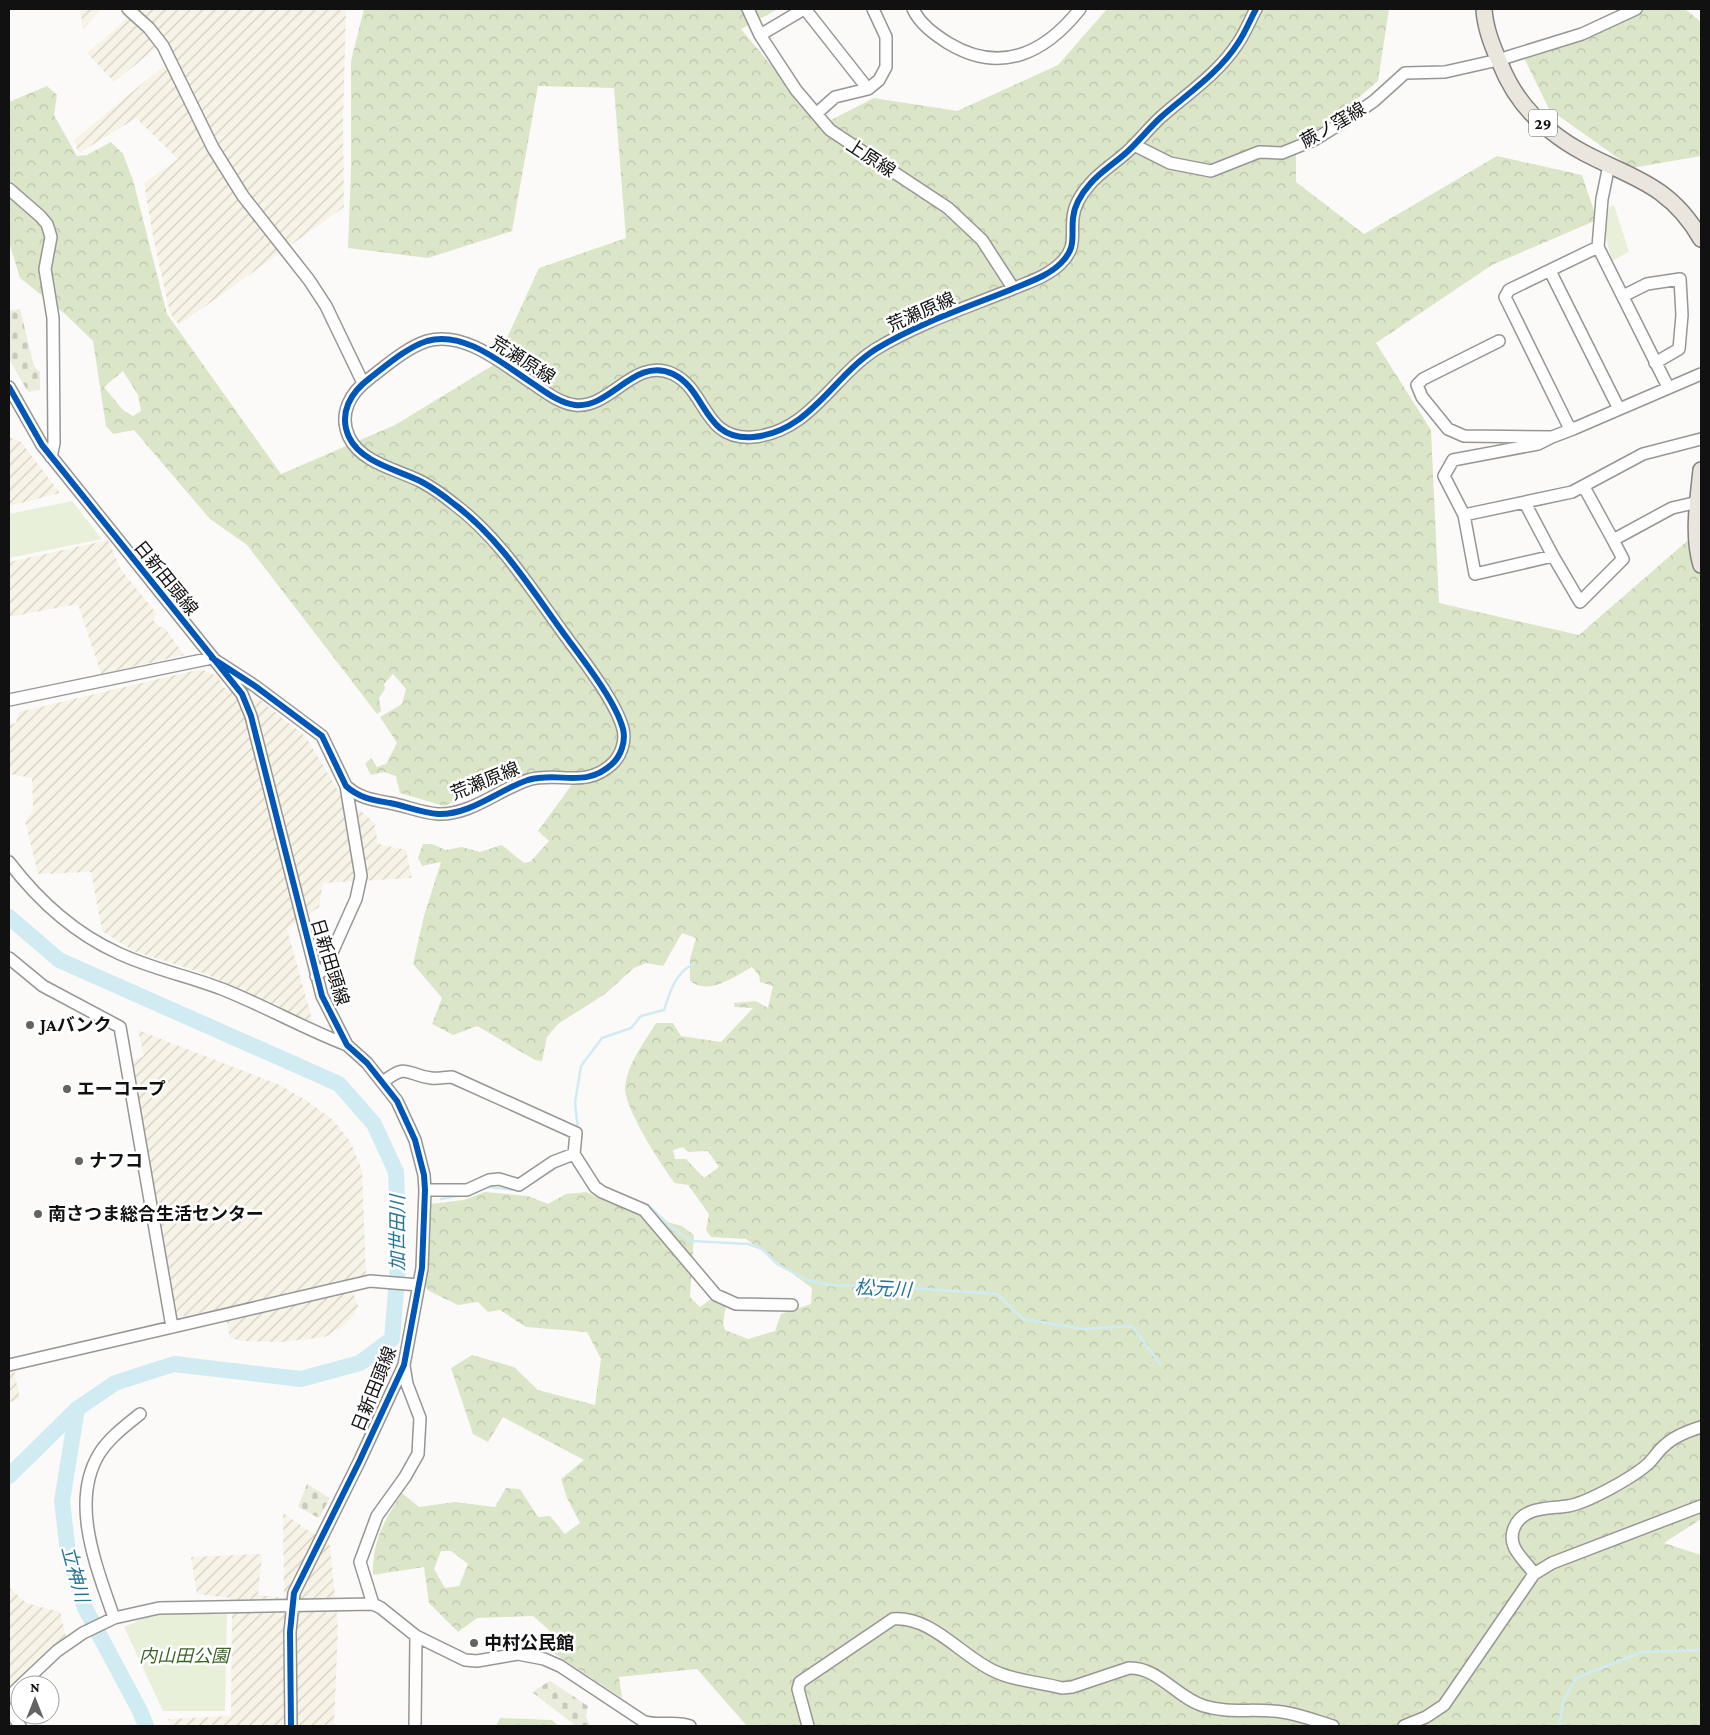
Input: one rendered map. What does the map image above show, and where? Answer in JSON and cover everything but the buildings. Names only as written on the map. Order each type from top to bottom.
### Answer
[{"type":"main road","name":"29","points":[[1484,9],[1489,35],[1512,91],[1534,115],[1552,132],[1609,164],[1649,182],[1670,198],[1685,213],[1701,239]]},
{"type":"main road","points":[[1701,470],[1697,545],[1701,565]]},
{"type":"street","points":[[128,9],[150,28],[164,46],[213,148],[243,196],[309,280],[326,306],[363,383]]},
{"type":"street","name":"上原線","points":[[748,9],[760,35],[796,90],[830,130],[955,214],[982,240],[1013,288]]},
{"type":"street","points":[[760,35],[804,9],[868,89]]},
{"type":"street","points":[[817,113],[835,97],[868,89],[879,80],[886,67],[886,37],[873,9]]},
{"type":"street","points":[[913,9],[932,32],[950,44],[971,55],[1003,59],[1026,54],[1054,37],[1080,9]]},
{"type":"street","name":"荒瀬原線","points":[[346,786],[352,792],[371,800],[439,814],[468,809],[533,778],[584,779],[614,762],[624,742],[623,729],[593,674],[490,537],[459,507],[424,483],[372,459],[356,447],[349,436],[344,420],[348,403],[363,383],[414,347],[440,339],[455,341],[486,352],[559,400],[577,406],[590,404],[635,376],[647,372],[667,372],[676,376],[686,385],[714,424],[723,431],[740,436],[756,436],[789,428],[811,411],[841,377],[879,347],[914,330],[1045,276],[1066,258],[1074,240],[1073,217],[1077,202],[1090,183],[1222,63],[1238,43],[1256,9]]},
{"type":"street","name":"蕨ノ窪線","points":[[1134,145],[1170,163],[1212,171],[1259,152],[1282,153],[1314,140],[1374,101],[1406,73],[1445,72],[1498,60],[1582,34],[1636,9]]},
{"type":"street","points":[[1609,164],[1602,199],[1598,247],[1668,387]]},
{"type":"street","points":[[9,188],[40,216],[47,224],[51,236],[45,269],[53,318],[54,443],[52,457]]},
{"type":"street","points":[[1573,429],[1568,425],[1505,297],[1509,290],[1598,247]]},
{"type":"street","points":[[1550,270],[1619,409]]},
{"type":"street","points":[[1623,296],[1647,284],[1680,279],[1682,315],[1679,349],[1655,363]]},
{"type":"street","points":[[1499,341],[1423,379],[1417,386],[1422,396],[1448,429],[1464,436],[1552,437]]},
{"type":"street","points":[[1553,556],[1474,574],[1464,515],[1444,476],[1453,460],[1538,444],[1701,374]]},
{"type":"street","name":"日新田頭線","points":[[9,387],[42,445],[242,694],[251,716],[316,976],[331,1016],[348,1045],[367,1063],[397,1101],[415,1140],[424,1175],[425,1228],[404,1364],[360,1462],[294,1593],[290,1632],[291,1726]]},
{"type":"street","points":[[1464,515],[1584,487],[1643,454],[1701,439]]},
{"type":"street","points":[[1525,502],[1580,602],[1623,559],[1584,487]]},
{"type":"street","points":[[1613,540],[1672,508],[1698,502]]},
{"type":"street","points":[[9,700],[212,658],[255,686],[322,736],[346,786],[361,876],[352,907],[325,968],[316,976]]},
{"type":"street","points":[[9,862],[44,902],[69,924],[118,953],[224,990],[310,1030],[348,1045]]},
{"type":"street","points":[[9,958],[43,986],[120,1027],[172,1327]]},
{"type":"street","points":[[383,1082],[395,1072],[403,1071],[434,1079],[452,1077],[576,1133],[574,1154],[595,1187],[602,1192],[644,1210],[716,1296],[736,1304],[792,1305]]},
{"type":"street","points":[[425,1190],[467,1190],[489,1180],[499,1179],[518,1185],[553,1162],[574,1154]]},
{"type":"street","points":[[9,1366],[371,1281],[417,1285]]},
{"type":"street","points":[[373,1604],[360,1562],[377,1516],[411,1468],[418,1454],[420,1418],[407,1384],[404,1364]]},
{"type":"street","points":[[110,1620],[90,1538],[87,1501],[90,1477],[98,1455],[108,1443],[140,1414]]},
{"type":"street","points":[[1534,1574],[1514,1549],[1512,1538],[1514,1529],[1526,1514],[1543,1508],[1570,1506],[1589,1499],[1625,1480],[1649,1463],[1663,1446],[1677,1436],[1701,1427]]},
{"type":"street","points":[[1404,1726],[1426,1717],[1444,1705],[1534,1574],[1552,1562],[1701,1506]]},
{"type":"street","points":[[32,1675],[57,1651],[81,1634],[110,1620],[159,1608],[292,1604],[373,1604],[381,1608],[416,1636],[465,1660],[477,1662],[518,1654],[544,1659],[576,1674],[639,1724],[680,1724],[690,1726]]},
{"type":"street","points":[[808,1726],[798,1688],[800,1682],[893,1619],[902,1618],[926,1626],[973,1660],[996,1672],[1062,1688],[1072,1687],[1129,1668],[1137,1668],[1152,1673],[1188,1700],[1204,1706],[1231,1712],[1273,1711],[1295,1714],[1333,1726]]},
{"type":"street","points":[[415,1726],[416,1636]]},
{"type":"street","points":[[9,1710],[20,1726]]},
{"type":"shaded area","points":[[80,9],[101,9],[83,29]]},
{"type":"shaded area","points":[[132,9],[346,9],[343,121],[344,207],[179,325],[170,313],[153,237],[144,183],[178,159],[136,118],[79,153],[73,141],[173,58],[165,41],[114,82],[87,53],[123,22]]},
{"type":"shaded area","points":[[9,437],[21,442],[60,493],[9,506]]},
{"type":"shaded area","points":[[108,540],[121,570],[157,614],[153,620],[159,627],[164,627],[184,655],[101,674],[78,604],[9,617],[9,562]]},
{"type":"shaded area","points":[[201,669],[217,676],[224,688],[252,699],[259,699],[306,737],[340,794],[374,822],[378,844],[406,850],[412,878],[323,883],[319,907],[287,929],[313,1023],[206,974],[134,951],[102,931],[91,872],[38,874],[25,821],[33,811],[32,778],[9,774],[9,725],[16,723],[19,712]]},
{"type":"shaded area","points":[[138,1030],[280,1085],[306,1100],[333,1120],[350,1141],[362,1170],[366,1276],[349,1281],[358,1306],[354,1315],[342,1327],[325,1337],[282,1342],[243,1341],[230,1338],[224,1308],[174,1318],[131,1061],[144,1056]]},
{"type":"shaded area","points":[[14,1371],[20,1399],[9,1402],[9,1372]]},
{"type":"shaded area","points":[[283,1513],[330,1545],[338,1628],[334,1726],[171,1726],[168,1719],[231,1716],[232,1613],[230,1598],[197,1594],[191,1557],[262,1554],[258,1595],[284,1598]]},
{"type":"shaded area","points":[[9,1587],[26,1603],[60,1612],[66,1636],[22,1675],[10,1675],[9,1687]]},
{"type":"green space","points":[[364,9],[778,9],[741,29],[821,125],[874,98],[957,111],[1058,65],[1107,9],[1389,9],[1378,81],[1296,151],[1296,182],[1364,234],[1497,156],[1582,175],[1597,220],[1492,265],[1376,343],[1431,430],[1439,603],[1579,635],[1701,529],[1701,1519],[1664,1543],[1701,1555],[1701,1726],[747,1726],[697,1669],[619,1677],[622,1698],[555,1654],[549,1630],[533,1616],[477,1618],[458,1632],[429,1603],[424,1567],[373,1575],[373,1563],[380,1532],[402,1493],[419,1507],[455,1502],[495,1507],[506,1488],[520,1489],[538,1517],[550,1516],[565,1534],[580,1523],[567,1498],[561,1479],[584,1460],[503,1417],[488,1442],[473,1434],[451,1368],[472,1355],[514,1367],[538,1390],[595,1405],[601,1359],[587,1332],[526,1327],[500,1310],[488,1312],[478,1302],[458,1305],[429,1291],[424,1284],[430,1204],[464,1200],[485,1192],[528,1196],[548,1204],[566,1194],[586,1192],[641,1215],[682,1226],[694,1235],[690,1297],[700,1307],[711,1299],[726,1306],[723,1323],[725,1330],[748,1339],[775,1331],[781,1314],[811,1304],[812,1288],[746,1239],[711,1237],[706,1230],[709,1214],[688,1185],[675,1183],[645,1137],[626,1097],[626,1079],[629,1071],[641,1046],[656,1023],[673,1023],[681,1036],[721,1042],[753,1008],[734,1007],[734,1003],[756,1001],[768,1008],[773,986],[760,982],[759,975],[752,967],[729,980],[713,986],[705,987],[690,981],[690,959],[696,938],[682,933],[663,966],[646,963],[634,968],[605,994],[558,1024],[547,1037],[542,1061],[535,1060],[477,1026],[453,1035],[432,1024],[442,998],[413,964],[424,916],[441,862],[422,866],[418,858],[423,844],[432,844],[446,850],[462,847],[480,852],[502,845],[524,863],[530,862],[549,841],[538,831],[581,772],[524,774],[444,806],[400,793],[396,776],[384,772],[371,775],[365,764],[371,758],[377,767],[386,764],[397,743],[380,717],[402,704],[406,689],[393,674],[384,684],[385,689],[379,698],[381,711],[377,714],[247,545],[210,519],[134,430],[113,434],[106,426],[93,341],[65,314],[20,278],[9,242],[9,102],[47,86],[57,95],[54,115],[77,156],[87,155],[111,142],[123,154],[133,180],[167,314],[281,474],[395,425],[495,364],[539,268],[626,238],[614,88],[538,86],[512,231],[428,258],[348,248],[351,171],[351,61]],"holes":[[[123,371],[138,395],[141,411],[133,416],[123,410],[104,387]],[[683,1147],[688,1152],[708,1151],[719,1167],[704,1178],[686,1159],[675,1159],[673,1150]],[[441,1551],[451,1551],[468,1564],[459,1586],[445,1588],[434,1569]]]},
{"type":"green space","points":[[1628,9],[1685,9],[1701,22],[1701,156],[1632,168],[1549,109],[1521,52]]},
{"type":"green space","points":[[1614,205],[1629,252],[1612,261],[1605,234],[1609,207]]},
{"type":"green space","points":[[20,309],[34,366],[40,372],[40,390],[28,392],[9,359],[9,311]]},
{"type":"green space","points":[[72,501],[102,539],[9,558],[9,514]]},
{"type":"green space","points":[[307,1484],[330,1498],[319,1518],[298,1507]]},
{"type":"green space","name":"内山田公園","points":[[227,1613],[225,1711],[163,1711],[124,1627],[152,1614]]},
{"type":"green space","points":[[550,1681],[588,1706],[586,1716],[590,1726],[576,1726],[532,1692]]},
{"type":"green space","points":[[500,1718],[552,1720],[559,1726],[496,1726]]},
{"type":"waterway","name":"加世田川","points":[[9,917],[59,960],[339,1084],[374,1124],[396,1172],[399,1254],[392,1339],[360,1363],[301,1379],[174,1364],[115,1383],[77,1409],[9,1476]]},
{"type":"waterway","points":[[578,1130],[575,1103],[581,1066],[602,1038],[631,1028],[641,1016],[664,1010],[677,978],[693,964]]},
{"type":"waterway","name":"松元川","points":[[527,1186],[564,1163]]},
{"type":"waterway","name":"松元川","points":[[485,1187],[517,1190]]},
{"type":"waterway","name":"松元川","points":[[441,1199],[469,1194]]},
{"type":"waterway","name":"松元川","points":[[640,1202],[649,1206],[669,1225],[691,1241],[748,1244],[762,1249],[777,1264],[807,1280],[829,1285],[897,1287],[997,1294],[1023,1319],[1083,1329],[1132,1326],[1160,1364]]},
{"type":"waterway","name":"立神川","points":[[77,1409],[62,1501],[68,1553],[85,1608],[140,1711],[146,1726]]},
{"type":"waterway","points":[[1559,1726],[1563,1702],[1576,1678],[1642,1652],[1701,1650]]},
{"type":"cycle path","points":[[212,658],[255,686],[322,736],[346,786],[366,798],[426,812],[450,813],[462,811],[528,780],[550,777],[582,778],[602,771],[618,757],[622,748],[624,734],[614,707],[599,682],[515,567],[487,533],[471,518],[430,487],[371,460],[355,446],[349,437],[345,420],[348,404],[357,390],[390,362],[419,344],[441,339],[455,340],[469,344],[496,358],[553,397],[569,404],[588,404],[600,399],[634,377],[646,372],[659,370],[673,374],[684,381],[707,413],[724,431],[737,436],[753,437],[773,433],[790,425],[805,414],[860,361],[876,349],[925,324],[1030,282],[1056,268],[1066,257],[1071,247],[1075,209],[1087,188],[1098,175],[1127,152],[1161,117],[1222,64],[1241,39],[1256,9]]},
{"type":"cycle path","points":[[9,387],[42,445],[242,694],[251,716],[322,996],[347,1045],[367,1063],[397,1101],[415,1140],[424,1175],[422,1268],[404,1365],[359,1462],[294,1593],[290,1632],[291,1726]]},
{"type":"place","name":"JAバンク","points":[[30,1025]]},
{"type":"place","name":"エーコープ","points":[[67,1089]]},
{"type":"place","name":"ナフコ","points":[[79,1161]]},
{"type":"place","name":"南さつま総合生活センター","points":[[38,1214]]},
{"type":"place","name":"中村公民館","points":[[474,1643]]}]
